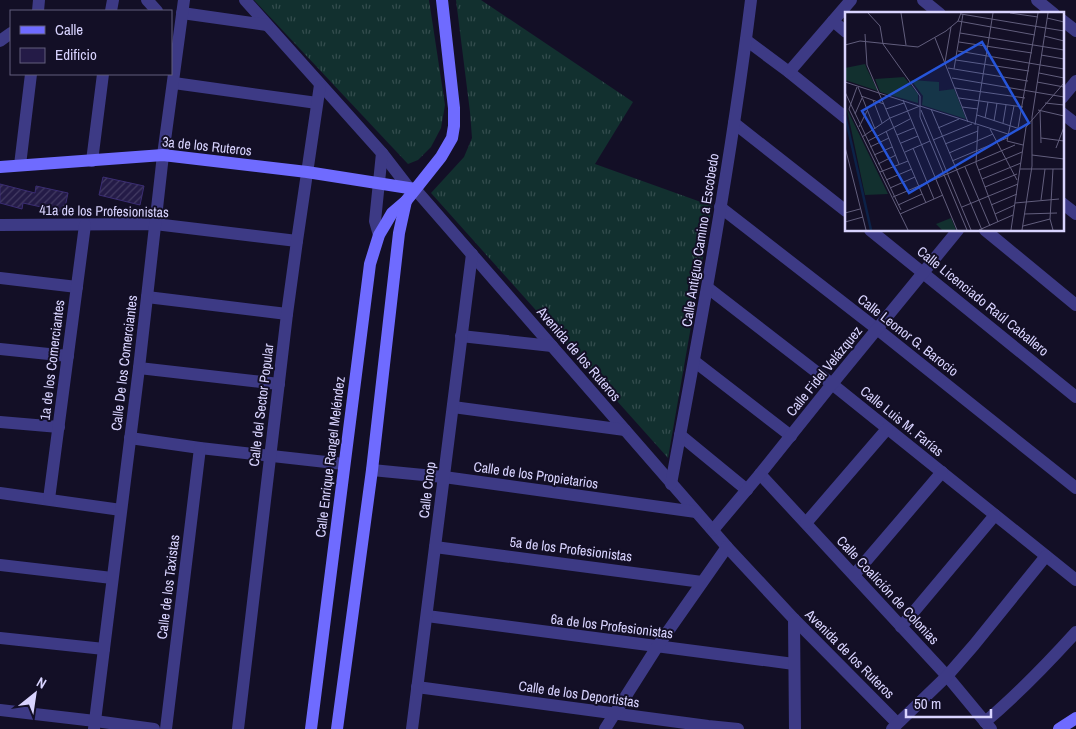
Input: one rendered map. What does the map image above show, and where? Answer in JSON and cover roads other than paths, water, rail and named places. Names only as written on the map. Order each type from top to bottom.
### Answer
[{"type":"street","points":[[147,0],[156,10]]},
{"type":"street","name":"Calle De los Comerciantes","points":[[94,725],[139,368],[163,155],[174,83],[175,31],[182,13],[184,0]]},
{"type":"street","name":"Avenida de los Ruteros","points":[[245,0],[382,153],[410,193],[472,254],[727,547],[894,726]]},
{"type":"street","name":"Calle Enrique Rangel Meléndez","points":[[311,729],[368,276],[373,253],[379,235],[392,213],[441,157],[450,142],[453,130],[454,108],[442,0]]},
{"type":"street","name":"Calle Antiguo Camino a Escobedo","points":[[671,484],[708,288],[751,0]]},
{"type":"street","points":[[789,72],[851,0]]},
{"type":"street","points":[[923,0],[938,12]]},
{"type":"street","points":[[1037,0],[1052,12]]},
{"type":"street","points":[[182,13],[268,25]]},
{"type":"street","points":[[833,21],[845,31]]},
{"type":"street","points":[[1064,22],[1076,31]]},
{"type":"street","points":[[746,40],[845,117]]},
{"type":"street","points":[[20,165],[31,75]]},
{"type":"street","points":[[92,160],[103,75]]},
{"type":"street","points":[[1064,96],[1076,81]]},
{"type":"street","points":[[174,83],[317,103]]},
{"type":"street","name":"Calle del Sector Popular","points":[[238,729],[296,241],[320,84]]},
{"type":"street","points":[[1064,115],[1076,124]]},
{"type":"street","points":[[734,123],[845,210]]},
{"type":"street","points":[[379,235],[375,221],[382,153]]},
{"type":"street","name":"3a de los Ruteros","points":[[0,167],[163,155],[307,172],[378,183],[410,193]]},
{"type":"street","name":"Calle Enrique Rangel Meléndez","points":[[337,729],[372,470],[399,233],[410,193]]},
{"type":"street","points":[[1064,205],[1076,214]]},
{"type":"street","name":"Calle Leonor G. Barocio","points":[[720,207],[877,329],[1076,488]]},
{"type":"street","name":"41a de los Profesionistas","points":[[0,225],[155,224],[296,241]]},
{"type":"street","name":"1a de los Comerciantes","points":[[49,499],[85,225]]},
{"type":"street","name":"Calle Licenciado Raúl Caballero","points":[[871,231],[1076,397]]},
{"type":"street","name":"Calle Fidel Velázquez","points":[[713,530],[957,231]]},
{"type":"street","points":[[986,231],[1076,305]]},
{"type":"street","points":[[373,253],[379,250],[385,251],[391,253],[396,258]]},
{"type":"street","name":"Calle Cnop","points":[[412,729],[472,254]]},
{"type":"street","points":[[0,278],[77,286]]},
{"type":"street","name":"Calle Luis M. Farías","points":[[708,288],[832,384],[1076,580]]},
{"type":"street","points":[[147,297],[287,314]]},
{"type":"street","points":[[461,336],[552,346]]},
{"type":"street","points":[[0,349],[68,356]]},
{"type":"street","points":[[694,361],[791,436]]},
{"type":"street","points":[[139,368],[278,384]]},
{"type":"street","points":[[453,407],[625,430]]},
{"type":"street","points":[[0,422],[59,427]]},
{"type":"street","points":[[806,523],[887,429]]},
{"type":"street","points":[[680,435],[747,490]]},
{"type":"street","points":[[130,438],[344,464]]},
{"type":"street","name":"Calle de los Taxistas","points":[[166,729],[200,448]]},
{"type":"street","name":"Calle de los Propietarios","points":[[372,470],[444,477],[696,512]]},
{"type":"street","points":[[854,575],[942,472]]},
{"type":"street","name":"Calle Coalición de Colonias","points":[[760,474],[947,676],[988,725]]},
{"type":"street","points":[[0,493],[121,510]]},
{"type":"street","points":[[901,627],[995,515]]},
{"type":"street","name":"5a de los Profesionistas","points":[[435,547],[702,582]]},
{"type":"street","points":[[605,729],[657,647],[727,547]]},
{"type":"street","points":[[894,726],[947,676],[1046,556]]},
{"type":"street","points":[[0,565],[112,578]]},
{"type":"street","name":"6a de los Profesionistas","points":[[427,616],[794,664]]},
{"type":"street","points":[[794,618],[795,729]]},
{"type":"street","points":[[988,725],[1048,664],[1076,632]]},
{"type":"street","points":[[0,638],[104,649]]},
{"type":"street","name":"Calle de los Deportistas","points":[[417,687],[738,729]]},
{"type":"street","points":[[0,710],[94,725],[154,729]]},
{"type":"street","points":[[1059,729],[1076,718]]}]
